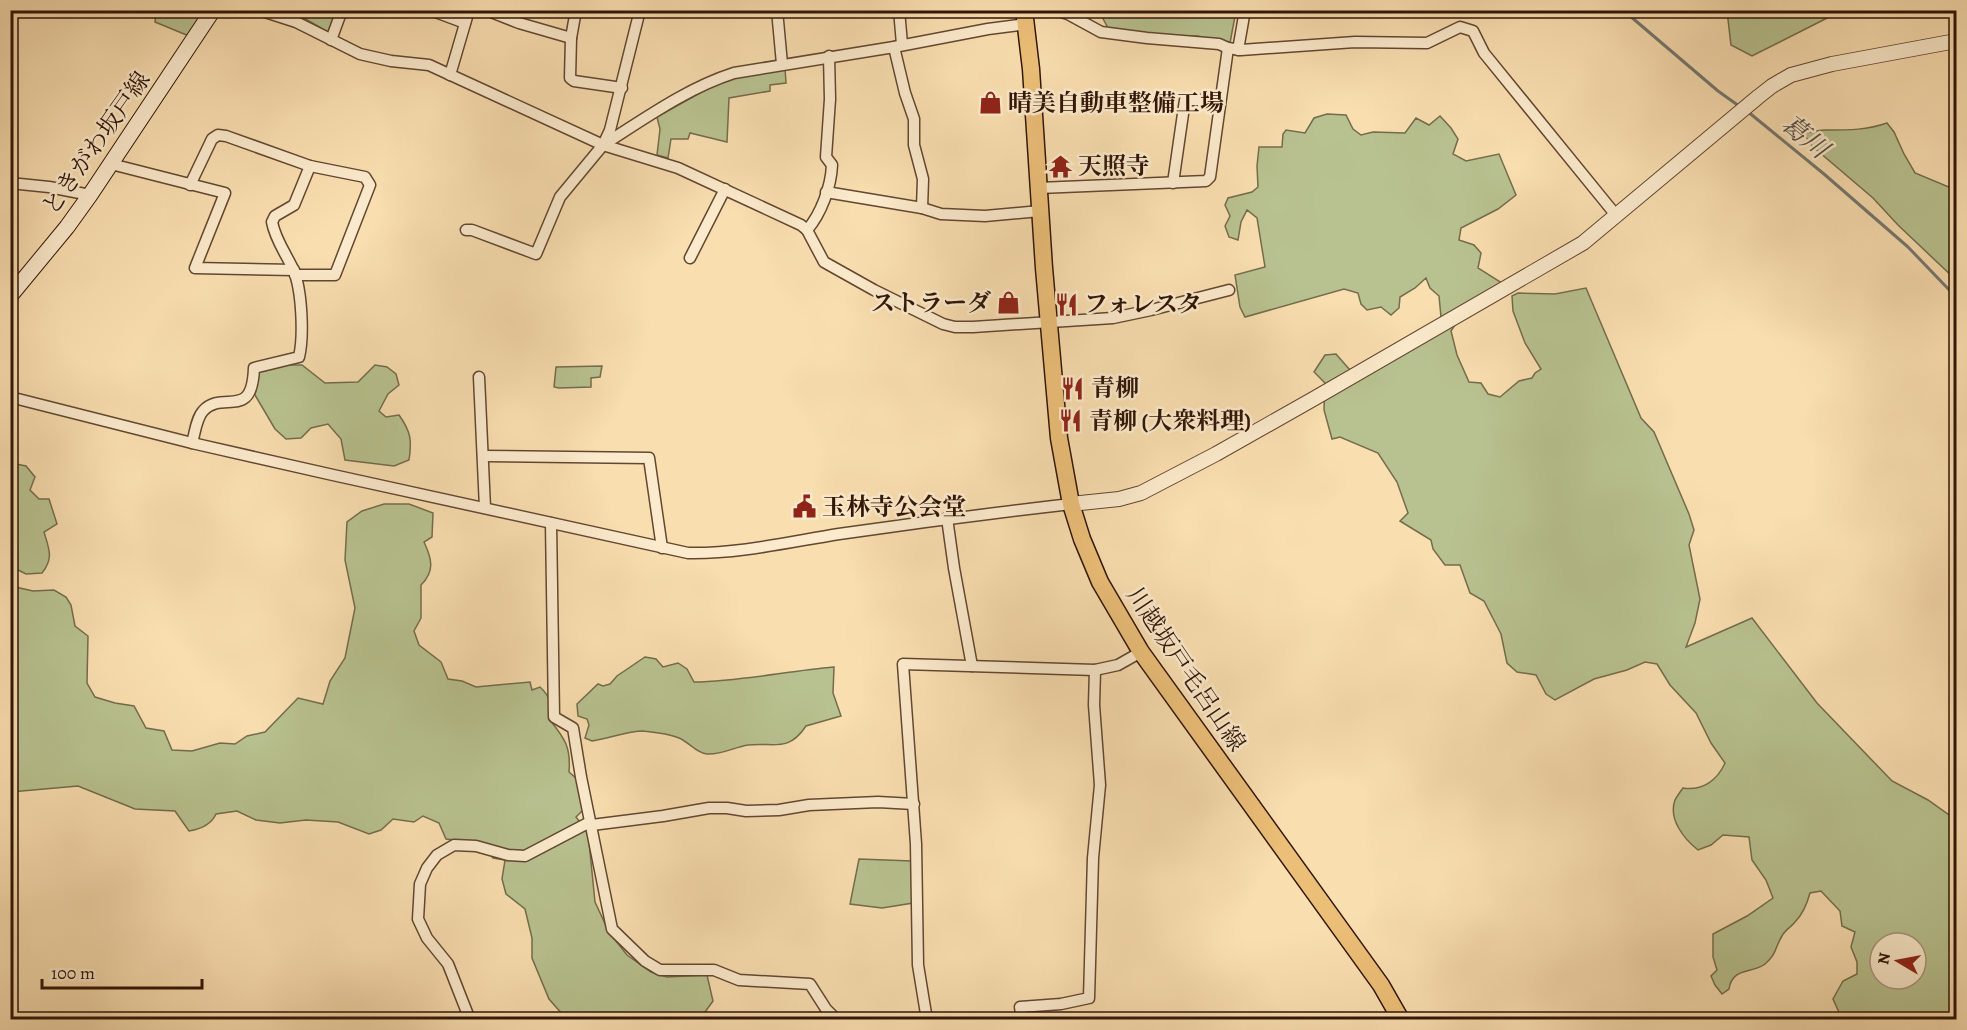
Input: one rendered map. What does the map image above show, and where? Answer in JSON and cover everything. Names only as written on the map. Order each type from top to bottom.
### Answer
[{"type":"main road","name":"ときがわ坂戸線","points":[[10,296],[67,227],[90,195],[213,10]]},
{"type":"main road","name":"川越坂戸毛呂山線","points":[[1025,15],[1059,438],[1071,504],[1082,539],[1100,582],[1141,652],[1368,968],[1401,1020]]},
{"type":"street","points":[[259,10],[296,22],[360,54],[392,61],[429,65],[603,145],[678,168],[725,189],[801,225],[807,230],[824,262],[943,324],[973,327],[1125,316],[1229,290]]},
{"type":"street","points":[[331,40],[342,10]]},
{"type":"street","points":[[430,10],[465,23]]},
{"type":"street","points":[[450,75],[469,10]]},
{"type":"street","points":[[486,10],[519,23],[571,38]]},
{"type":"street","points":[[576,10],[571,38],[570,78],[574,81],[622,88]]},
{"type":"street","points":[[466,230],[472,230],[536,254],[560,197],[603,145],[610,130],[640,10]]},
{"type":"street","points":[[777,10],[782,64]]},
{"type":"street","points":[[899,10],[898,46],[905,93],[914,119],[914,145],[923,179],[922,208]]},
{"type":"street","points":[[603,145],[663,107],[717,78],[782,64],[898,46],[1044,10]]},
{"type":"street","points":[[1055,10],[1068,14],[1101,32],[1219,44],[1233,49],[1366,42],[1427,43],[1460,27],[1465,27],[1473,31],[1484,53],[1615,214]]},
{"type":"street","points":[[1039,188],[1206,181],[1210,177],[1221,100],[1245,10]]},
{"type":"street","points":[[10,397],[192,443],[688,553],[705,553],[947,518],[1119,499],[1141,493],[1216,454],[1583,243],[1753,100],[1791,75],[1832,64],[1956,41]]},
{"type":"street","points":[[807,230],[814,222],[831,177],[832,165],[826,157],[830,99],[829,56]]},
{"type":"street","points":[[1173,183],[1185,100],[1221,100]]},
{"type":"street","points":[[111,164],[190,185],[225,193],[195,268],[335,275],[370,185],[365,177],[310,166],[218,135],[212,140],[190,185]]},
{"type":"street","points":[[192,443],[203,411],[212,405],[238,401],[249,394],[253,386],[254,368],[299,357],[301,314],[294,272],[273,229],[272,218],[294,205],[310,166]]},
{"type":"street","points":[[10,183],[49,187],[90,195]]},
{"type":"street","points":[[690,258],[725,189]]},
{"type":"street","points":[[826,192],[922,208],[941,214],[985,216],[1040,211]]},
{"type":"street","points":[[479,377],[485,508]]},
{"type":"street","points":[[483,456],[649,458],[662,548]]},
{"type":"street","points":[[947,518],[972,666]]},
{"type":"street","points":[[551,523],[554,717],[573,728],[612,929],[645,961],[660,970],[714,970],[739,980],[810,984],[826,1009],[837,1020]]},
{"type":"street","points":[[927,1020],[918,966],[916,844],[903,664],[1095,670],[1118,665],[1141,652]]},
{"type":"street","points":[[1022,1020],[1020,1007],[1061,1004],[1089,998],[1093,858],[1100,785],[1094,705],[1095,670]]},
{"type":"street","points":[[470,1020],[448,964],[427,938],[418,919],[420,884],[427,868],[436,855],[454,845],[476,846],[508,855],[525,856],[588,823],[592,825],[709,808],[746,811],[878,802],[914,804]]},
{"type":"green space","points":[[1727,10],[1841,11],[1752,56],[1731,45]]},
{"type":"green space","points":[[156,11],[205,11],[189,36],[155,22]]},
{"type":"green space","points":[[280,11],[336,11],[328,32],[302,17]]},
{"type":"green space","points":[[1099,11],[1236,11],[1230,43],[1197,36],[1178,37],[1108,28]]},
{"type":"green space","points":[[785,68],[786,83],[770,85],[770,91],[729,98],[727,142],[690,133],[688,139],[671,139],[668,158],[657,155],[660,129],[657,117],[714,85],[733,78]]},
{"type":"green space","points":[[1327,114],[1346,115],[1353,129],[1361,135],[1373,132],[1405,133],[1416,118],[1429,125],[1440,116],[1458,139],[1453,154],[1466,161],[1499,154],[1516,195],[1498,209],[1461,228],[1459,240],[1474,245],[1481,253],[1478,268],[1502,283],[1457,322],[1451,331],[1457,355],[1469,382],[1481,383],[1488,394],[1500,397],[1519,381],[1532,378],[1541,369],[1525,343],[1513,311],[1512,296],[1518,293],[1555,294],[1586,288],[1641,418],[1654,432],[1694,530],[1689,545],[1700,599],[1695,623],[1686,647],[1752,618],[1817,703],[1892,781],[1928,800],[1956,820],[1956,1019],[1842,1019],[1833,999],[1843,981],[1857,974],[1857,962],[1851,947],[1855,932],[1842,926],[1840,911],[1821,891],[1810,893],[1800,916],[1783,934],[1774,954],[1765,964],[1738,974],[1731,982],[1729,989],[1722,994],[1715,985],[1711,976],[1717,970],[1713,957],[1713,934],[1747,916],[1773,898],[1766,880],[1752,860],[1749,837],[1723,835],[1711,845],[1698,850],[1683,834],[1676,821],[1673,807],[1683,788],[1703,786],[1718,775],[1725,763],[1711,743],[1696,713],[1670,685],[1657,664],[1645,662],[1627,670],[1594,679],[1555,700],[1546,694],[1536,675],[1517,672],[1507,663],[1501,634],[1484,601],[1470,593],[1460,565],[1445,565],[1433,549],[1431,540],[1400,521],[1408,513],[1397,482],[1378,453],[1340,437],[1332,439],[1324,410],[1325,383],[1314,372],[1325,355],[1336,354],[1350,370],[1366,376],[1422,342],[1441,317],[1439,296],[1430,288],[1426,278],[1400,297],[1399,308],[1391,315],[1381,307],[1367,310],[1361,304],[1358,293],[1344,289],[1245,317],[1240,307],[1235,275],[1265,267],[1257,218],[1247,210],[1241,222],[1238,240],[1229,237],[1225,226],[1230,216],[1225,205],[1228,198],[1252,192],[1258,187],[1259,147],[1282,147],[1283,134],[1286,130],[1305,133],[1314,118]]},
{"type":"green space","points":[[1887,123],[1915,173],[1956,190],[1956,280],[1873,198],[1812,146],[1803,133],[1822,130],[1851,130]]},
{"type":"green space","points":[[278,365],[302,365],[325,383],[358,382],[375,365],[387,367],[396,374],[399,385],[388,394],[379,411],[386,417],[399,415],[403,421],[410,436],[409,460],[394,466],[345,460],[341,439],[328,424],[311,428],[301,438],[286,439],[275,429],[255,395],[259,371]]},
{"type":"green space","points":[[602,366],[600,377],[591,378],[591,387],[554,387],[556,367]]},
{"type":"green space","points":[[16,464],[26,466],[35,477],[30,490],[39,499],[49,499],[57,524],[44,532],[49,548],[49,558],[42,573],[26,574],[16,569],[11,573],[10,469]]},
{"type":"green space","points":[[384,504],[409,504],[433,513],[432,537],[424,542],[431,565],[421,585],[421,618],[414,631],[419,645],[441,662],[448,679],[462,681],[476,687],[530,682],[532,690],[540,687],[546,694],[551,706],[550,720],[566,744],[569,772],[577,779],[584,809],[576,817],[588,832],[595,902],[609,932],[627,955],[651,972],[667,977],[707,975],[713,1001],[700,1019],[594,1020],[589,1016],[563,1015],[549,999],[532,958],[532,938],[525,909],[506,894],[502,879],[505,860],[493,858],[482,843],[446,839],[439,823],[423,816],[414,822],[393,819],[381,830],[369,834],[338,822],[306,820],[280,823],[256,820],[237,811],[216,814],[205,826],[189,831],[175,811],[135,809],[78,786],[11,792],[10,584],[33,591],[54,590],[66,597],[71,605],[75,626],[88,636],[87,683],[95,697],[134,706],[146,728],[164,731],[172,750],[192,751],[220,743],[235,744],[247,736],[265,732],[298,698],[323,704],[330,681],[345,658],[355,608],[345,560],[347,522],[362,511]]},
{"type":"green space","points":[[645,657],[656,659],[663,667],[678,663],[687,669],[694,682],[730,680],[834,667],[833,693],[841,716],[806,726],[787,743],[748,745],[712,754],[699,752],[675,737],[652,732],[631,732],[592,741],[585,738],[589,725],[587,719],[578,716],[577,704],[598,684],[603,686],[610,684],[617,676]]},
{"type":"green space","points":[[859,859],[912,861],[913,903],[882,908],[850,904]]},
{"type":"waterway","name":"葛川","points":[[1623,10],[1718,91],[1739,106]]},
{"type":"waterway","name":"葛川","points":[[1747,111],[1908,247],[1956,297]]},
{"type":"place","name":"晴美自動車整備工場","points":[[990,103]]},
{"type":"place","name":"天照寺","points":[[1060,166]]},
{"type":"place","name":"ストラーダ","points":[[1009,303]]},
{"type":"place","name":"フォレスタ","points":[[1066,304]]},
{"type":"place","name":"青柳","points":[[1073,388]]},
{"type":"place","name":"青柳 (大衆料理)","points":[[1071,421]]},
{"type":"place","name":"玉林寺公会堂","points":[[804,507]]}]
